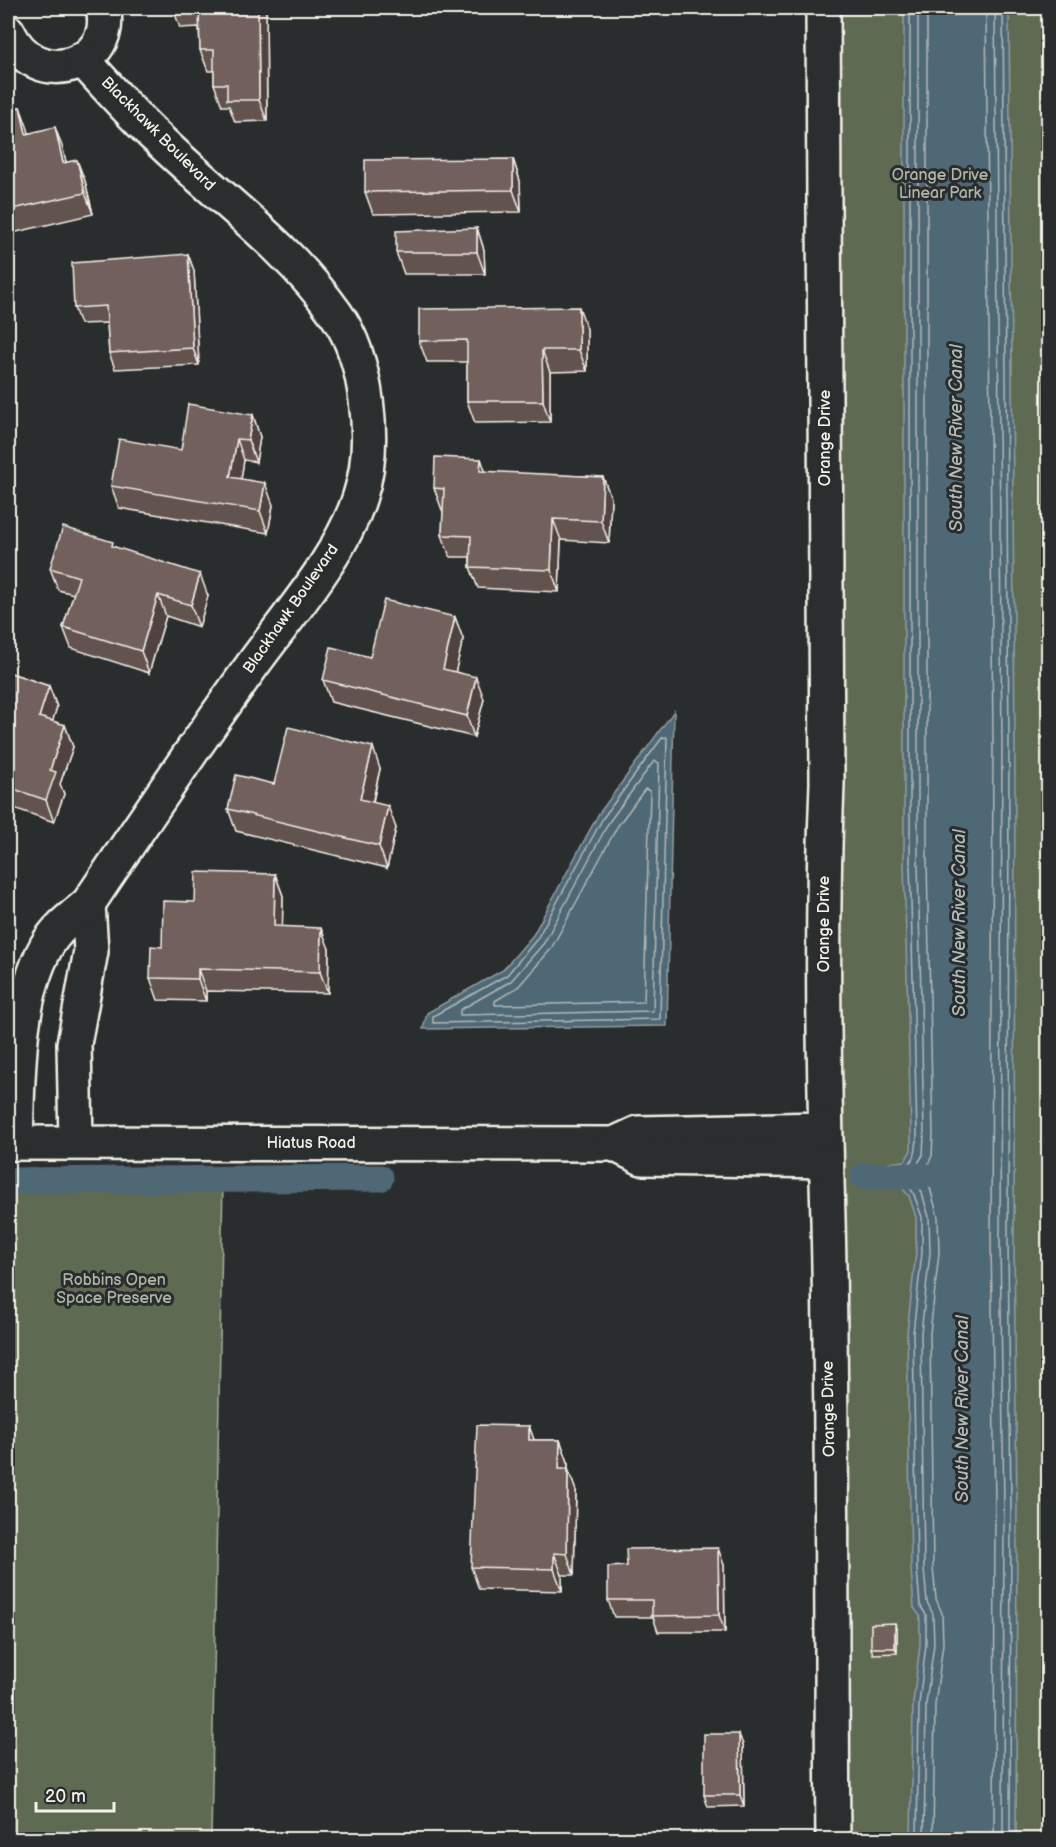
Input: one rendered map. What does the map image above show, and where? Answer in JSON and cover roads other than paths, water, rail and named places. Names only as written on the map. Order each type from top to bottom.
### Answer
[{"type":"street","points":[[8,32],[13,45],[24,57],[37,64],[53,68],[68,66],[82,59],[95,47],[103,32],[103,8]]},
{"type":"street","name":"Orange Drive","points":[[823,8],[827,771],[823,887],[833,1839]]},
{"type":"street","name":"Blackhawk Boulevard","points":[[12,1143],[19,1039],[32,988],[46,948],[63,925],[87,904],[217,714],[339,544],[361,496],[369,448],[365,395],[356,351],[338,316],[300,268],[157,138],[82,59]]},
{"type":"street","points":[[76,1142],[74,1044],[92,951],[87,904]]},
{"type":"street","name":"Hiatus Road","points":[[12,1143],[614,1144],[642,1158],[825,1145]]},
{"type":"water","name":"South New River Canal","points":[[904,8],[1009,8],[1015,742],[1016,1839],[911,1839],[913,1703],[920,1645],[920,1616],[914,1608],[911,1570],[907,1333],[916,1252],[916,1217],[909,1196],[900,1186],[886,1187],[887,1163],[905,1161],[911,1150],[904,863]]},
{"type":"water","points":[[674,711],[667,1026],[423,1029],[427,1013],[503,970],[533,935],[598,815]]},
{"type":"waterway","points":[[864,1176],[923,1176]]},
{"type":"waterway","points":[[8,1181],[380,1178]]},
{"type":"park label","name":"Orange Drive Linear Park","points":[[940,184]]},
{"type":"park label","name":"Robbins Open Space Preserve","points":[[114,1289]]}]
